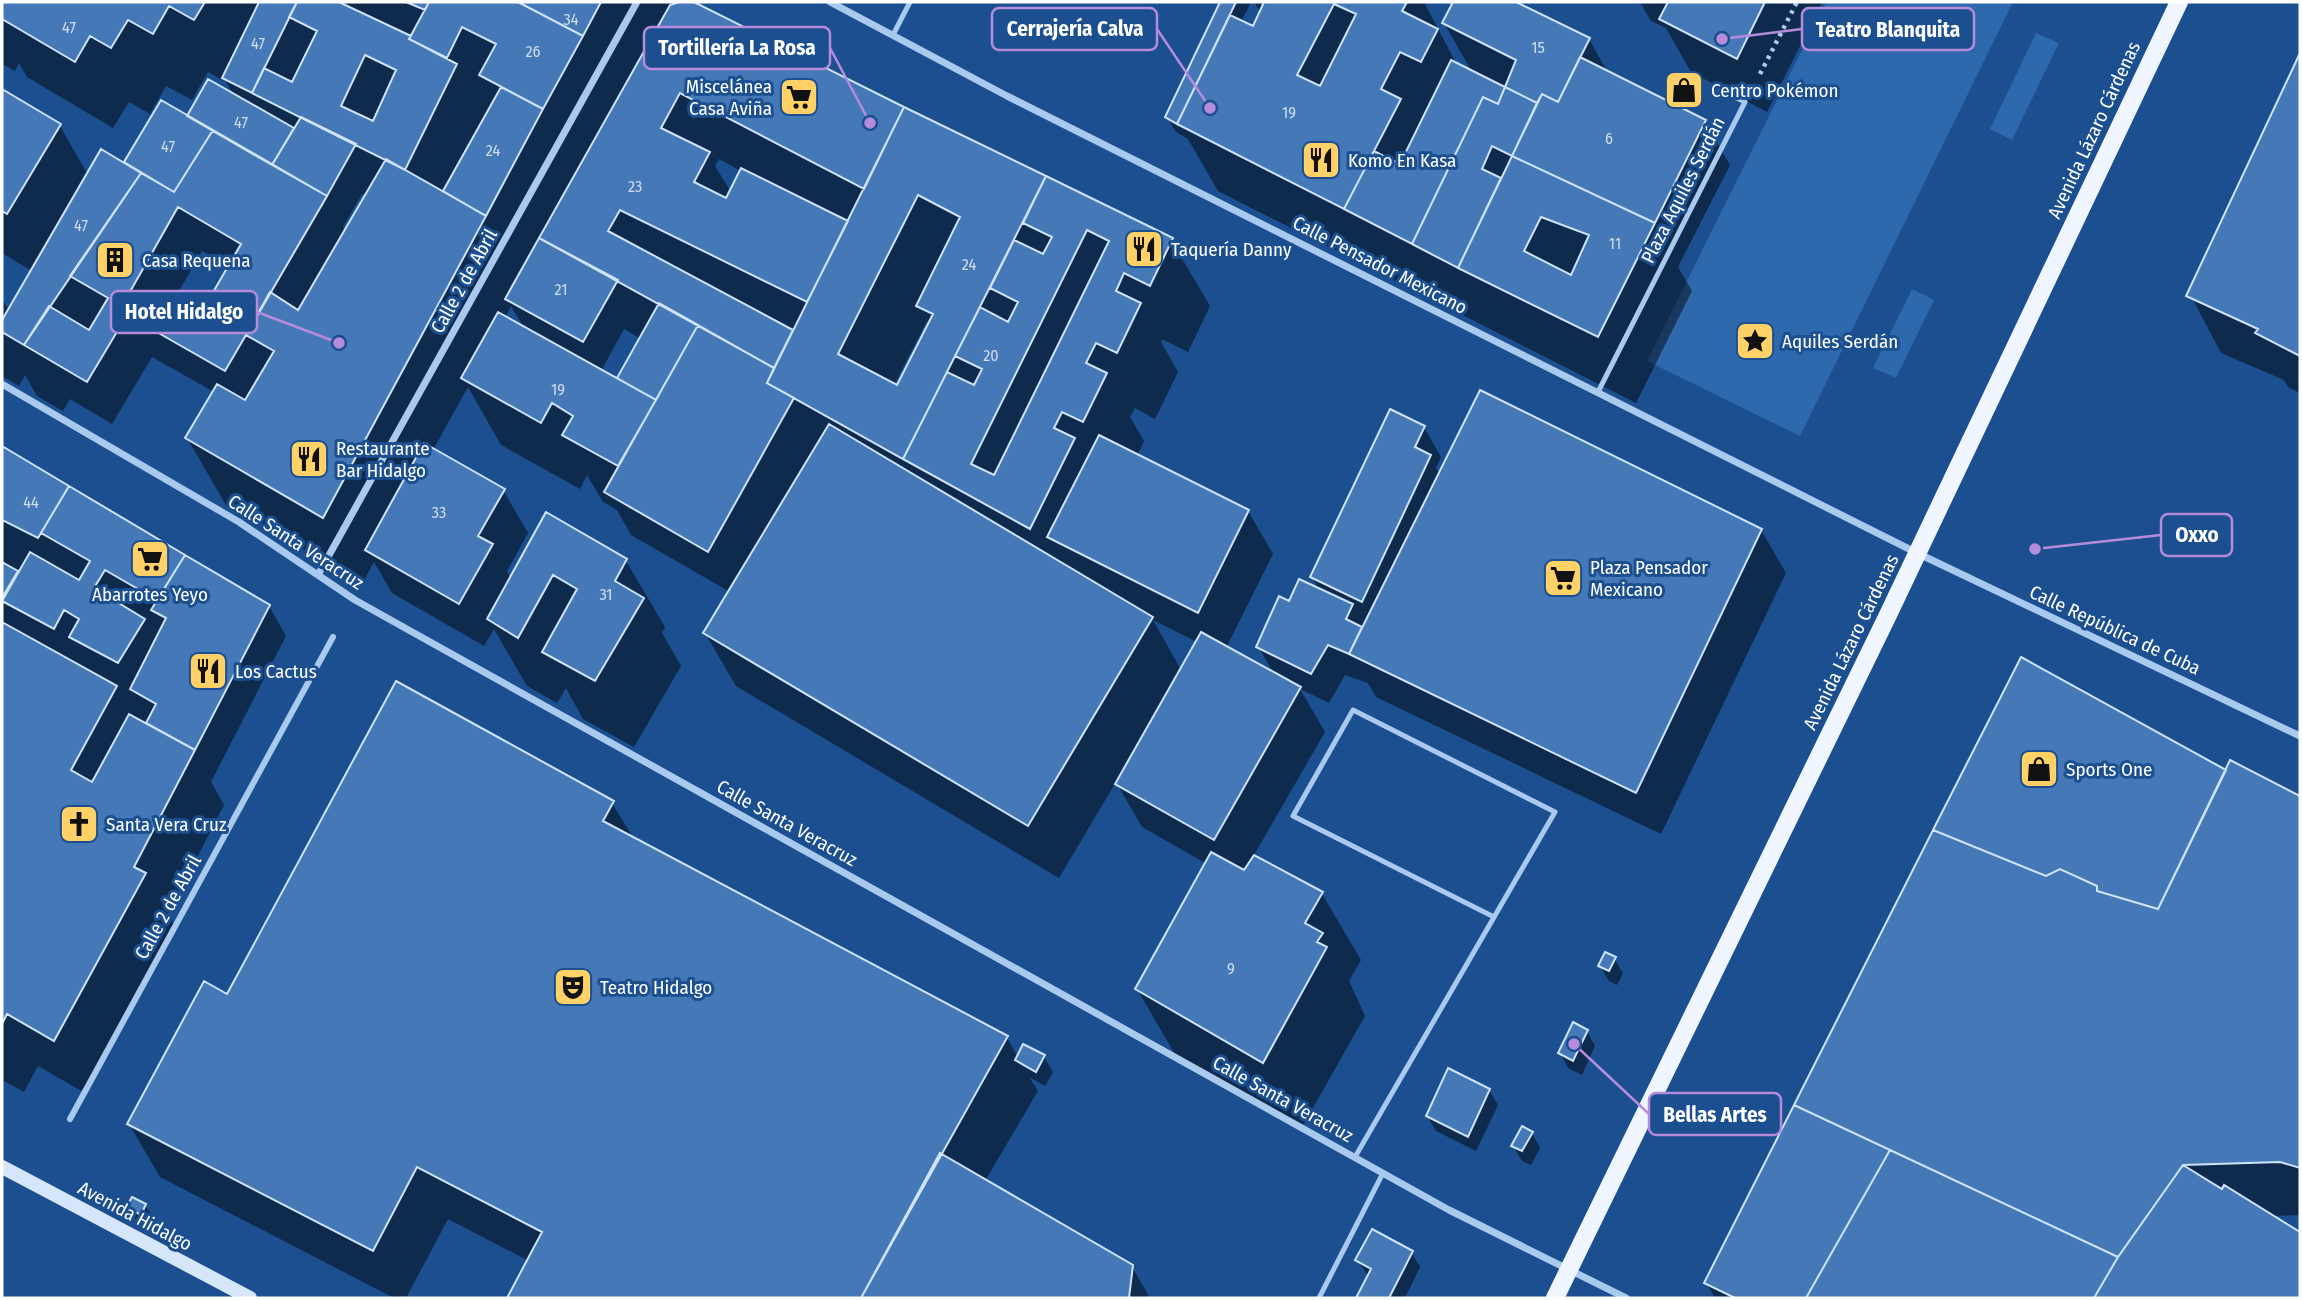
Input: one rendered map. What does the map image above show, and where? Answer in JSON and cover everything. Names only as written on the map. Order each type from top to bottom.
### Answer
[{"type":"main road","name":"Avenida Lázaro Cárdenas","points":[[1555,1298],[1917,553],[2179,2]]},
{"type":"main road","name":"Avenida Hidalgo","points":[[2,1167],[250,1298]]},
{"type":"street","name":"Calle 2 de Abril","points":[[318,575],[637,2]]},
{"type":"street","name":"Calle Pensador Mexicano","points":[[830,2],[1007,96],[1917,553]]},
{"type":"street","name":"Calle Santa Veracruz","points":[[2,384],[239,522],[402,627],[1382,1173],[1568,1271],[1626,1298]]},
{"type":"street","name":"Calle República de Cuba","points":[[1917,553],[2300,736]]},
{"type":"street","name":"Calle 2 de Abril","points":[[70,1119],[333,637]]},
{"type":"lane","points":[[892,35],[910,2]]},
{"type":"lane","points":[[1721,90],[1745,103]]},
{"type":"lane","name":"Plaza Aquiles Serdán","points":[[1598,392],[1745,103]]},
{"type":"lane","points":[[1355,1157],[1555,812],[1353,710],[1293,816],[1494,917]]},
{"type":"lane","points":[[1319,1298],[1382,1173]]},
{"type":"path","name":"Plaza Aquiles Serdán","points":[[1745,103],[1797,2]]},
{"type":"shaded area","points":[[1826,2],[2013,2],[1800,436],[1647,361]]},
{"type":"shaded area","points":[[2036,33],[2059,43],[2012,140],[1990,129]]},
{"type":"shaded area","points":[[1912,289],[1934,300],[1896,378],[1873,368]]},
{"type":"building","points":[[2,2],[205,2],[194,20],[169,6],[153,34],[128,20],[111,48],[90,36],[75,62],[2,19]]},
{"type":"building","points":[[259,2],[297,2],[252,93],[222,78]]},
{"type":"building","points":[[297,2],[339,2],[411,36],[409,39],[457,64],[405,170],[252,93],[264,68],[292,82],[317,31],[289,17]],"holes":[[[365,55],[396,70],[373,121],[341,106]]]},
{"type":"building","points":[[406,2],[429,2],[425,10]]},
{"type":"building","points":[[429,2],[518,2],[583,36],[543,109],[479,75],[496,44],[462,27],[447,58],[409,39]]},
{"type":"building","points":[[518,2],[601,2],[583,36]]},
{"type":"building","points":[[694,2],[904,107],[864,189],[680,93],[661,128],[710,152],[694,182],[726,198],[741,168],[848,221],[807,302],[620,210],[608,231],[793,330],[774,368],[539,238],[670,5]]},
{"type":"building","points":[[1220,2],[1236,2],[1177,124],[1165,117]]},
{"type":"building","points":[[1264,2],[1407,2],[1402,11],[1438,29],[1421,62],[1400,52],[1381,89],[1401,99],[1344,209],[1177,124],[1230,15],[1253,26]],"holes":[[[1334,4],[1356,14],[1320,86],[1297,75]]]},
{"type":"building","points":[[1453,2],[1516,2],[1590,38],[1558,102],[1542,94],[1537,103],[1505,87],[1516,60],[1442,23]]},
{"type":"building","points":[[1668,2],[1765,2],[1737,59],[1659,19]]},
{"type":"building","points":[[2300,53],[2300,356],[2255,333],[2258,329],[2186,296]]},
{"type":"building","points":[[1580,57],[1706,120],[1655,223],[1512,156],[1542,94],[1558,102]]},
{"type":"building","points":[[1451,60],[1505,87],[1498,104],[1483,97],[1412,244],[1344,209],[1374,151],[1400,164]]},
{"type":"building","points":[[208,79],[294,128],[272,165],[187,116]]},
{"type":"building","points":[[501,87],[543,109],[486,216],[443,191]]},
{"type":"building","points":[[1505,87],[1537,103],[1512,156],[1492,146],[1482,169],[1501,178],[1458,268],[1412,244],[1483,97],[1498,104]]},
{"type":"building","points":[[2,89],[61,124],[7,214],[2,211]]},
{"type":"building","points":[[161,100],[213,130],[174,192],[124,162]]},
{"type":"building","points":[[904,107],[1046,176],[903,459],[767,383]],"holes":[[[918,195],[960,217],[916,306],[933,314],[897,385],[838,354]]]},
{"type":"building","points":[[301,117],[356,144],[327,196],[272,165]]},
{"type":"building","name":"Casa Requena","points":[[213,130],[327,196],[225,371],[127,315],[87,382],[24,345],[49,306],[89,330],[108,298],[70,276],[141,173],[174,192]],"holes":[[[178,207],[241,244],[190,332],[127,297]]]},
{"type":"building","points":[[101,149],[141,173],[24,345],[2,332],[2,320]]},
{"type":"building","points":[[1512,156],[1655,223],[1598,337],[1458,268]],"holes":[[[1541,217],[1589,235],[1571,275],[1524,251]]]},
{"type":"building","points":[[386,159],[486,216],[323,518],[185,438],[217,384],[245,400],[274,351],[246,335],[270,292],[298,310]]},
{"type":"building","points":[[1046,176],[1173,238],[1150,286],[1124,273],[1116,291],[1141,303],[1117,353],[1096,343],[1086,363],[1107,373],[1083,422],[1062,412],[1054,428],[1075,438],[1030,529],[903,459],[947,372],[974,385],[982,369],[955,356],[980,307],[1008,322],[1018,302],[990,288],[1014,240],[1043,254],[1052,237],[1023,223]],"holes":[[[1087,230],[1109,241],[994,475],[971,464]]]},
{"type":"building","points":[[539,238],[618,280],[583,342],[505,299]]},
{"type":"building","points":[[659,303],[698,325],[656,400],[617,378]]},
{"type":"building","points":[[498,312],[656,400],[618,466],[562,435],[573,416],[552,403],[541,423],[461,378]]},
{"type":"building","points":[[698,325],[774,368],[767,383],[794,398],[708,552],[604,492]]},
{"type":"building","name":"Plaza Pensador Mexicano","points":[[1480,390],[1762,529],[1636,793],[1349,654]]},
{"type":"building","points":[[1390,409],[1425,426],[1415,447],[1431,455],[1362,602],[1310,577]]},
{"type":"building","points":[[829,424],[1153,617],[1028,826],[703,633]]},
{"type":"building","points":[[1099,435],[1249,510],[1198,613],[1047,537]]},
{"type":"building","points":[[424,443],[505,489],[478,536],[493,544],[459,604],[365,550]]},
{"type":"building","points":[[2,446],[69,486],[38,538],[2,520]]},
{"type":"building","points":[[69,486],[185,555],[157,600],[105,570],[94,588],[145,619],[118,663],[69,637],[79,619],[64,610],[54,629],[2,601],[30,552],[79,580],[90,561],[41,533]]},
{"type":"building","points":[[546,512],[627,559],[615,581],[644,598],[595,681],[542,652],[577,589],[553,575],[518,638],[487,619]]},
{"type":"building","points":[[185,555],[270,605],[195,750],[146,723],[156,704],[130,689],[166,618],[151,610]]},
{"type":"building","points":[[2,562],[18,571],[2,598]]},
{"type":"building","points":[[1299,579],[1353,604],[1346,619],[1362,627],[1349,654],[1328,645],[1311,674],[1256,647],[1279,596],[1289,601]]},
{"type":"building","name":"Santa Vera Cruz","points":[[2,622],[117,686],[71,770],[92,782],[129,714],[195,750],[134,867],[146,873],[54,1041],[7,1014],[2,1024]]},
{"type":"building","points":[[1201,632],[1301,687],[1214,840],[1115,784]]},
{"type":"building","points":[[2021,657],[2226,770],[2158,909],[2097,891],[2097,886],[2060,869],[2046,876],[1933,830]]},
{"type":"building","name":"Teatro Hidalgo","points":[[396,681],[614,801],[603,821],[1008,1036],[861,1298],[507,1298],[542,1232],[417,1167],[373,1251],[127,1124],[204,981],[227,994]]},
{"type":"building","points":[[2230,760],[2300,796],[2300,1168],[2280,1162],[2183,1165],[2118,1257],[1794,1105],[1933,830],[2046,876],[2060,869],[2097,886],[2097,891],[2158,909]]},
{"type":"building","points":[[1211,852],[1244,870],[1254,855],[1323,892],[1305,923],[1323,933],[1317,942],[1327,947],[1263,1063],[1135,989]]},
{"type":"building","points":[[1605,952],[1616,957],[1609,971],[1598,966]]},
{"type":"building","points":[[1573,1022],[1588,1030],[1573,1061],[1558,1053]]},
{"type":"building","points":[[1023,1044],[1045,1055],[1036,1072],[1015,1060]]},
{"type":"building","points":[[1448,1068],[1490,1089],[1468,1137],[1426,1116]]},
{"type":"building","points":[[1794,1105],[1890,1150],[1806,1298],[1735,1298],[1704,1283]]},
{"type":"building","points":[[1522,1126],[1533,1132],[1522,1151],[1511,1146]]},
{"type":"building","points":[[1890,1150],[2118,1257],[2094,1298],[1806,1298]]},
{"type":"building","points":[[940,1153],[1133,1265],[1129,1298],[861,1298]]},
{"type":"building","points":[[2183,1165],[2222,1189],[2224,1185],[2300,1232],[2300,1298],[2094,1298],[2118,1257]]},
{"type":"building","points":[[132,1197],[146,1204],[141,1215],[126,1207]]},
{"type":"building","points":[[1372,1229],[1413,1251],[1389,1298],[1356,1298],[1371,1269],[1355,1260]]},
{"type":"place","name":"Teatro Blanquita","points":[[1722,39]]},
{"type":"place","name":"Centro Pokémon","points":[[1684,90]]},
{"type":"place","name":"Miscelánea Casa Aviña","points":[[799,97]]},
{"type":"place","name":"Cerrajería Calva","points":[[1210,108]]},
{"type":"place","name":"Tortillería La Rosa","points":[[870,123]]},
{"type":"place","name":"Komo En Kasa","points":[[1321,160]]},
{"type":"place","name":"Taquería Danny","points":[[1144,249]]},
{"type":"place","name":"Casa Requena","points":[[115,260]]},
{"type":"place","name":"Aquiles Serdán","points":[[1755,341]]},
{"type":"place","name":"Hotel Hidalgo","points":[[339,343]]},
{"type":"place","name":"Restaurante Bar Hidalgo","points":[[309,459]]},
{"type":"place","name":"Oxxo","points":[[2035,549]]},
{"type":"place","name":"Abarrotes Yeyo","points":[[150,559]]},
{"type":"place","name":"Plaza Pensador Mexicano","points":[[1563,578]]},
{"type":"place","name":"Los Cactus","points":[[208,671]]},
{"type":"place","name":"Sports One","points":[[2039,769]]},
{"type":"place","name":"Santa Vera Cruz","points":[[79,824]]},
{"type":"place","name":"Teatro Hidalgo","points":[[573,987]]},
{"type":"place","name":"Bellas Artes","points":[[1574,1044]]}]
